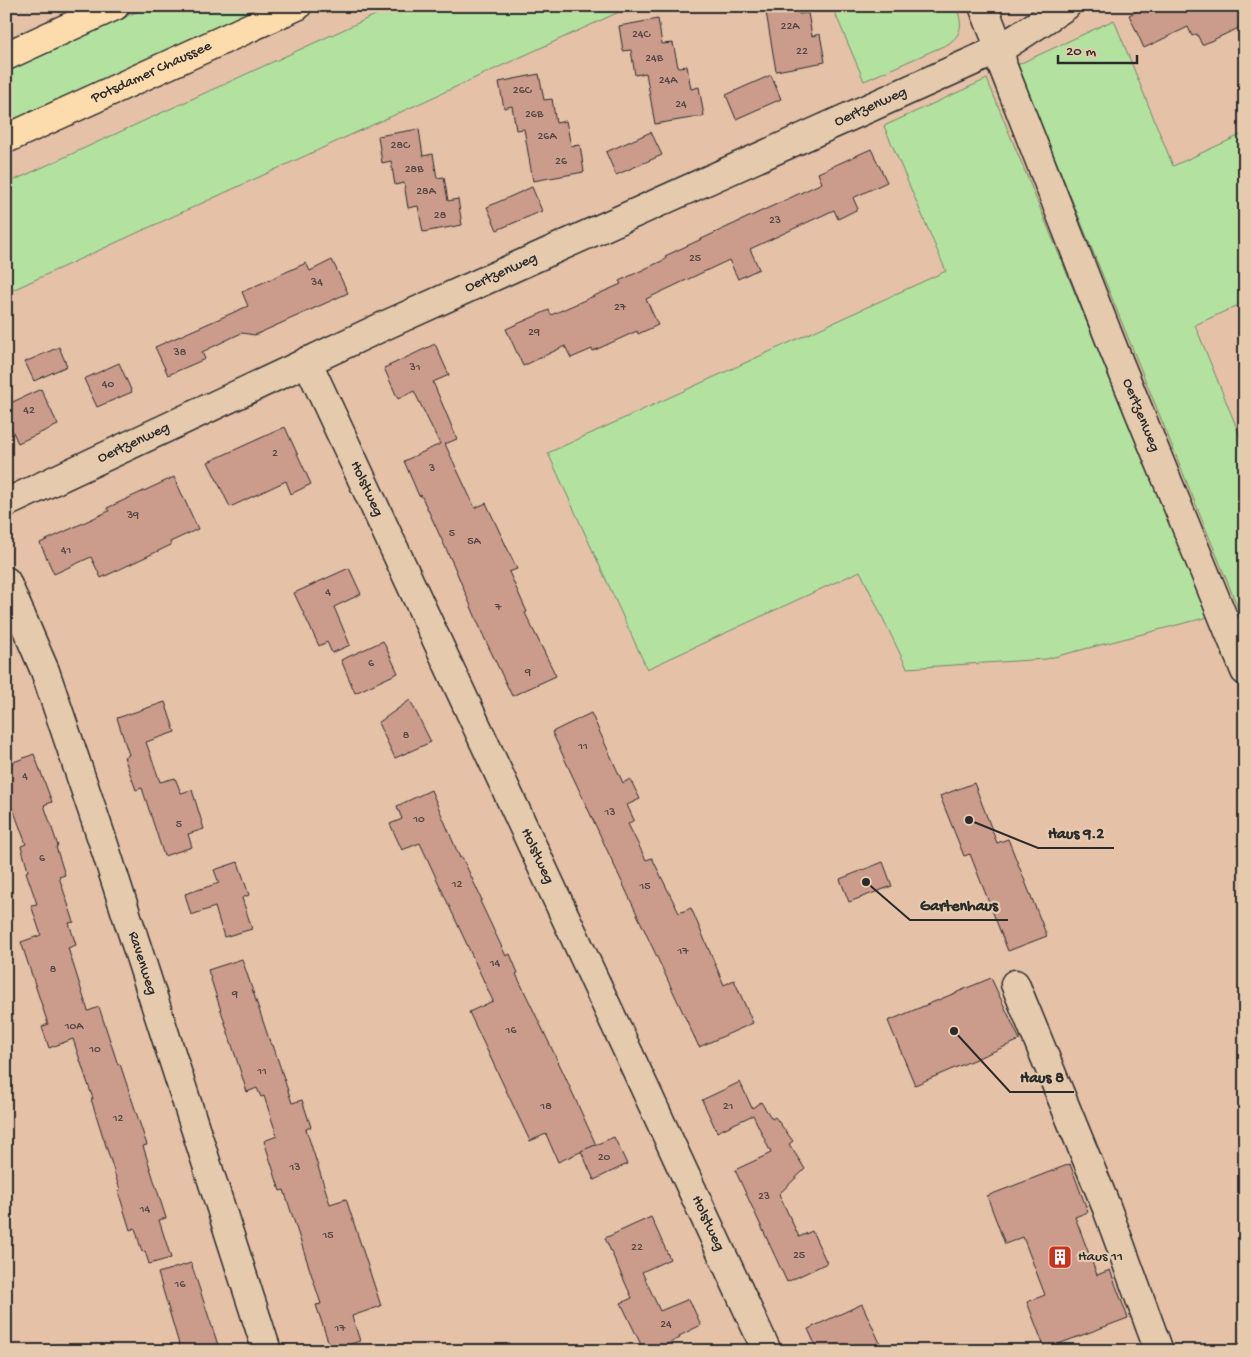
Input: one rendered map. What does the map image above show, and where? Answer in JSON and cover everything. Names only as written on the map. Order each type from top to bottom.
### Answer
[{"type":"main road","points":[[6,56],[115,6]]},
{"type":"main road","name":"Potsdamer Chaussee","points":[[6,139],[297,6]]},
{"type":"street","points":[[983,6],[1000,49]]},
{"type":"street","name":"Oertzenweg","points":[[6,503],[307,361],[1000,49],[1066,6]]},
{"type":"street","name":"Oertzenweg","points":[[1000,49],[1003,67],[1114,350],[1244,669]]},
{"type":"street","name":"Holstweg","points":[[307,361],[767,1351]]},
{"type":"street","name":"Ravenweg","points":[[6,581],[45,671],[104,842],[267,1351]]},
{"type":"street","points":[[1015,984],[1106,1206],[1159,1351]]},
{"type":"green space","points":[[149,6],[264,6],[6,124],[6,72]]},
{"type":"green space","points":[[395,6],[632,6],[6,293],[6,184]]},
{"type":"green space","points":[[832,6],[956,6],[960,18],[960,27],[957,36],[948,44],[864,81]]},
{"type":"green space","points":[[1114,20],[1173,166],[1245,133],[1245,302],[1195,325],[1245,448],[1245,607],[1238,608],[1017,65]]},
{"type":"green space","points":[[987,79],[1208,617],[1046,659],[907,668],[860,571],[647,669],[548,453],[946,271],[884,126]]},
{"type":"building","points":[[765,6],[798,6],[799,14],[808,13],[812,36],[820,34],[825,62],[776,71]]},
{"type":"building","points":[[1147,6],[1245,6],[1245,25],[1202,45],[1197,34],[1192,36],[1188,27],[1144,48],[1129,15]]},
{"type":"building","points":[[658,19],[662,44],[673,43],[678,67],[687,66],[691,89],[699,87],[704,116],[655,124],[646,73],[635,75],[631,50],[623,51],[619,26]]},
{"type":"building","points":[[539,74],[544,100],[552,99],[556,123],[566,121],[571,146],[580,145],[584,172],[533,181],[524,129],[516,130],[512,106],[504,108],[499,82]]},
{"type":"building","points":[[771,75],[781,99],[736,119],[726,95]]},
{"type":"building","points":[[419,129],[423,156],[433,154],[437,178],[444,177],[448,201],[458,199],[462,225],[423,232],[418,206],[408,208],[404,183],[395,185],[391,161],[382,163],[378,136]]},
{"type":"building","points":[[651,132],[662,155],[616,175],[606,152]]},
{"type":"building","points":[[871,149],[887,182],[853,198],[858,209],[838,219],[834,210],[750,249],[759,269],[738,279],[729,260],[646,299],[658,325],[638,334],[637,331],[593,351],[592,349],[571,358],[565,346],[523,366],[506,329],[549,310],[551,315],[621,284],[619,281],[666,259],[665,256],[822,183],[818,173]]},
{"type":"building","points":[[532,187],[542,211],[497,230],[487,207]]},
{"type":"building","points":[[332,260],[348,293],[255,335],[242,333],[235,336],[202,352],[205,359],[168,375],[155,347],[248,306],[242,292],[306,263],[310,271]]},
{"type":"building","points":[[435,344],[449,375],[433,382],[457,439],[445,444],[475,508],[486,503],[517,569],[509,572],[527,612],[525,613],[556,676],[512,696],[483,635],[454,566],[421,495],[419,496],[404,461],[440,444],[414,391],[398,399],[384,368]]},
{"type":"building","points":[[59,347],[67,366],[34,381],[25,362]]},
{"type":"building","points":[[119,363],[132,392],[97,407],[84,379]]},
{"type":"building","points":[[41,389],[58,425],[18,443],[6,417],[6,405]]},
{"type":"building","points":[[285,427],[311,484],[291,494],[286,481],[230,507],[208,462]]},
{"type":"building","points":[[174,477],[198,529],[170,542],[171,545],[101,578],[91,557],[54,574],[40,543],[109,511],[107,508]]},
{"type":"building","points":[[349,568],[361,594],[334,607],[350,645],[332,653],[327,642],[319,646],[294,593]]},
{"type":"building","points":[[383,641],[398,673],[355,693],[341,660]]},
{"type":"building","points":[[410,700],[431,742],[395,758],[378,723]]},
{"type":"building","points":[[165,702],[175,732],[146,742],[160,782],[175,778],[181,793],[192,790],[204,829],[188,834],[192,847],[164,856],[142,788],[136,790],[124,757],[129,755],[117,718]]},
{"type":"building","points":[[591,713],[623,783],[630,779],[640,799],[627,805],[634,820],[628,824],[646,860],[652,858],[679,913],[691,908],[724,985],[734,980],[753,1023],[699,1047],[552,732]]},
{"type":"building","points":[[34,754],[52,802],[44,805],[58,846],[56,847],[65,875],[59,877],[74,922],[69,923],[76,945],[68,948],[88,1011],[99,1007],[118,1065],[120,1064],[147,1145],[143,1146],[166,1218],[159,1220],[171,1258],[149,1264],[145,1251],[142,1252],[135,1228],[130,1230],[118,1191],[120,1190],[91,1099],[93,1099],[73,1039],[49,1048],[42,1027],[48,1024],[21,942],[41,935],[31,905],[37,904],[26,872],[28,871],[21,846],[26,844],[6,790],[6,765]]},
{"type":"building","points":[[974,783],[997,843],[1008,839],[1047,936],[1008,951],[970,854],[964,856],[940,796]]},
{"type":"building","points":[[431,790],[460,858],[462,857],[506,956],[510,954],[518,973],[516,974],[596,1145],[558,1162],[546,1134],[530,1141],[469,1012],[493,1001],[420,843],[402,850],[390,824],[402,819],[397,806]]},
{"type":"building","points":[[238,862],[249,895],[242,898],[252,929],[224,937],[215,907],[191,915],[185,894],[219,883],[214,870]]},
{"type":"building","points":[[883,862],[892,886],[849,902],[840,879]]},
{"type":"building","points":[[242,959],[292,1103],[302,1100],[311,1127],[306,1129],[330,1204],[346,1199],[381,1306],[352,1316],[360,1341],[331,1350],[316,1305],[321,1304],[284,1190],[280,1191],[264,1141],[277,1136],[264,1096],[261,1097],[257,1088],[247,1092],[208,970]]},
{"type":"building","points":[[991,978],[1020,1040],[915,1085],[888,1021]]},
{"type":"building","points":[[740,1082],[752,1108],[761,1102],[772,1119],[775,1117],[793,1141],[789,1144],[805,1169],[779,1194],[799,1237],[812,1231],[827,1263],[787,1282],[735,1170],[771,1153],[753,1115],[717,1132],[702,1100]]},
{"type":"building","points":[[614,1137],[627,1164],[594,1180],[581,1151]]},
{"type":"building","name":"Haus 11","points":[[1070,1164],[1088,1212],[1075,1217],[1097,1275],[1110,1270],[1128,1318],[1045,1349],[1027,1302],[1045,1295],[1023,1237],[1005,1244],[987,1196]]},
{"type":"building","points":[[651,1217],[670,1259],[642,1272],[660,1311],[689,1299],[701,1325],[679,1336],[680,1338],[652,1351],[644,1351],[621,1303],[632,1298],[605,1238]]},
{"type":"building","points":[[191,1263],[220,1351],[181,1351],[158,1273]]},
{"type":"building","points":[[862,1304],[880,1343],[863,1351],[818,1351],[808,1329]]},
{"type":"place","name":"Haus 9.2","points":[[969,820]]},
{"type":"place","name":"Gartenhaus","points":[[866,882]]},
{"type":"place","name":"Haus 8","points":[[954,1031]]},
{"type":"place","name":"Haus 11","points":[[1060,1257]]}]
